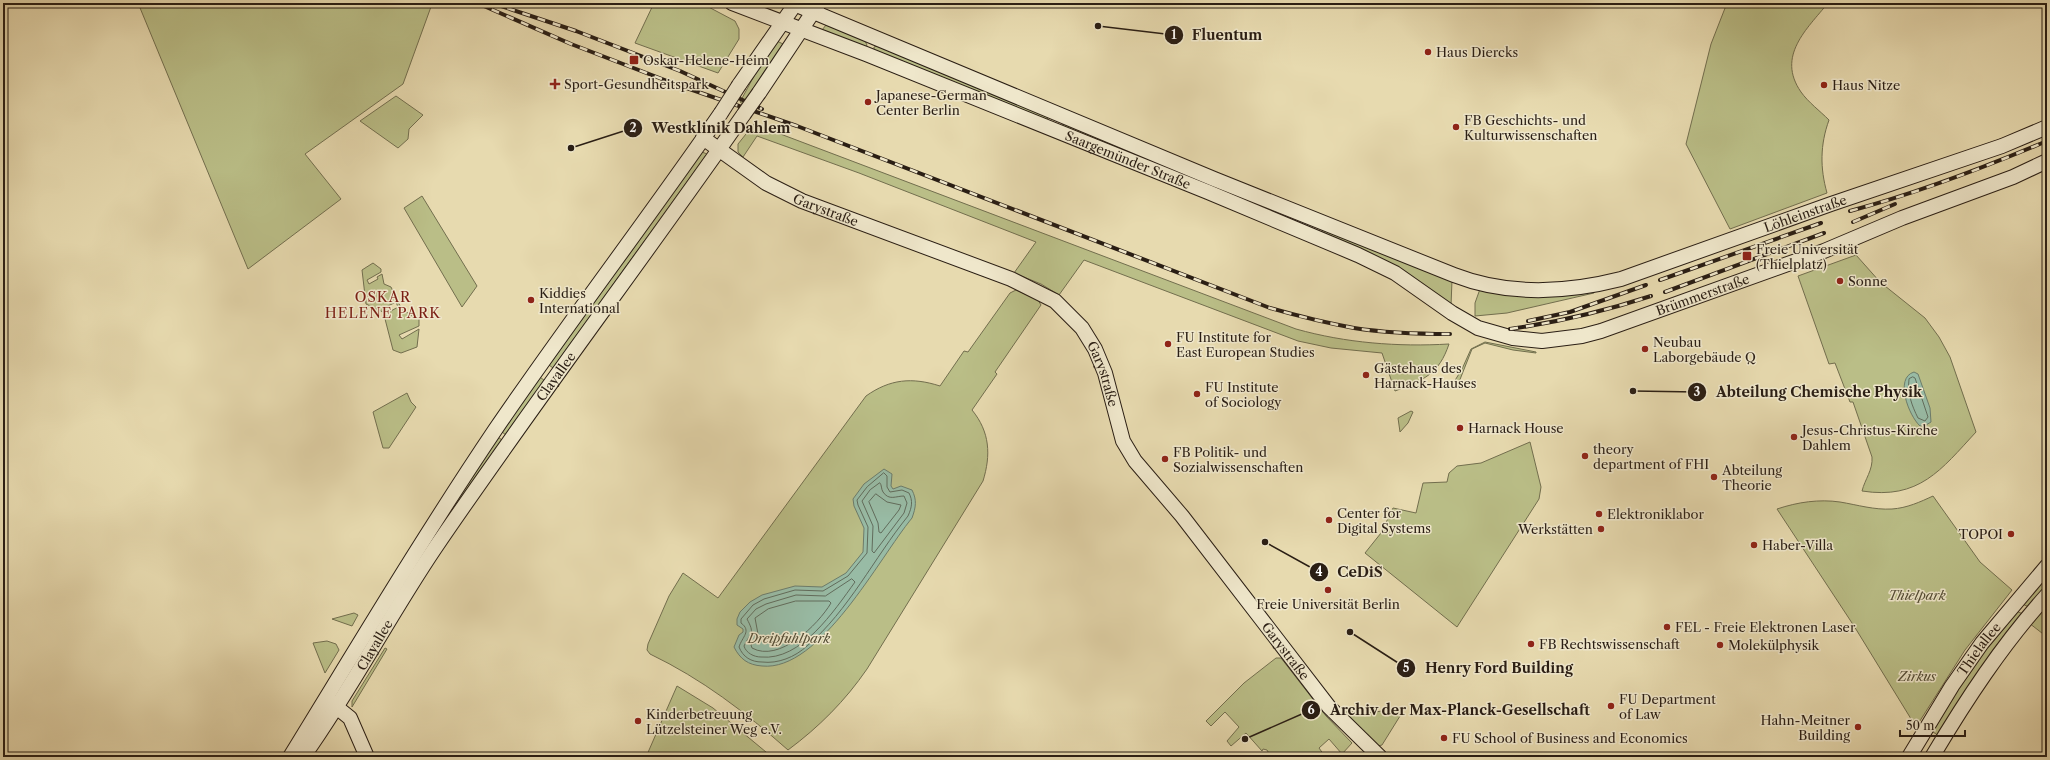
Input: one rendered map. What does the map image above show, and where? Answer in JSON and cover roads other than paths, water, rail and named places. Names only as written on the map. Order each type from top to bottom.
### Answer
[{"type":"main road","name":"Saargemünder Straße","points":[[732,3],[1202,190],[1371,261],[1411,283],[1463,320]]},
{"type":"main road","name":"Saargemünder Straße","points":[[794,4],[816,8],[1214,178],[1465,279]]},
{"type":"main road","name":"Clayallee","points":[[303,757],[392,591],[494,431],[721,113],[794,4]]},
{"type":"main road","name":"Clayallee","points":[[290,757],[331,703],[528,413],[719,150],[816,8]]},
{"type":"main road","name":"Löhleinstraße","points":[[1465,279],[1502,287],[1542,291],[1582,288],[1614,281],[1832,204],[1995,149],[2047,127]]},
{"type":"main road","name":"Garystraße","points":[[703,138],[766,183],[802,201],[1011,279],[1055,300],[1078,323],[1095,349],[1105,373],[1123,441],[1135,461],[1182,516],[1328,707],[1380,757]]},
{"type":"main road","name":"Brümmerstraße","points":[[1463,320],[1497,334],[1542,342],[1590,334],[1824,251],[1902,218],[2013,177],[2047,161]]},
{"type":"main road","name":"Thielallee","points":[[1908,757],[1952,686],[1982,643],[2047,566]]},
{"type":"main road","name":"Thielallee","points":[[1919,739],[1935,753],[1997,655],[2047,595]]},
{"type":"main road","points":[[331,703],[350,718],[367,757]]},
{"type":"water","points":[[1914,372],[1918,374],[1930,408],[1931,422],[1926,425],[1920,426],[1916,421],[1905,398],[1905,382],[1908,376]]},
{"type":"water","points":[[884,469],[892,474],[891,486],[893,489],[901,486],[912,490],[915,497],[915,507],[912,518],[865,584],[826,632],[805,651],[784,663],[762,666],[745,661],[734,647],[739,635],[743,632],[743,629],[737,625],[737,619],[740,612],[750,602],[762,595],[795,586],[822,587],[846,573],[863,552],[864,528],[854,506],[853,499],[864,484]]},
{"type":"railway","points":[[477,3],[571,44],[675,84],[797,126],[1270,308],[1354,328],[1402,333],[1450,334]]},
{"type":"railway","points":[[492,3],[576,31],[680,71],[762,109]]},
{"type":"railway","points":[[1850,211],[1950,179],[2047,141]]},
{"type":"railway","points":[[1853,222],[1895,204]]},
{"type":"railway","points":[[1660,280],[1821,223]]},
{"type":"railway","points":[[1665,292],[1824,233]]},
{"type":"railway","points":[[1528,321],[1570,312],[1646,285]]},
{"type":"railway","points":[[1510,329],[1582,316],[1651,296]]},
{"type":"place","name":"Fluentum","points":[[1098,26]]},
{"type":"place","name":"Haus Diercks","points":[[1428,52]]},
{"type":"place","name":"Oskar-Helene-Heim","points":[[634,60]]},
{"type":"place","name":"Sport-Gesundheitspark","points":[[555,84]]},
{"type":"place","name":"Haus Nitze","points":[[1824,85]]},
{"type":"place","name":"Japanese-German Center Berlin","points":[[868,102]]},
{"type":"place","name":"FB Geschichts- und Kulturwissenschaften","points":[[1456,127]]},
{"type":"place","name":"Westklinik Dahlem","points":[[571,148]]},
{"type":"place","name":"Freie Universität (Thielplatz)","points":[[1747,256]]},
{"type":"place","name":"Sonne","points":[[1840,281]]},
{"type":"place","name":"Kiddies International","points":[[531,300]]},
{"type":"place","name":"FU Institute for East European Studies","points":[[1168,344]]},
{"type":"place","name":"Neubau Laborgebäude Q","points":[[1645,349]]},
{"type":"place","name":"Gästehaus des Harnack-Hauses","points":[[1366,375]]},
{"type":"place","name":"Abteilung Chemische Physik","points":[[1633,391]]},
{"type":"place","name":"FU Institute of Sociology","points":[[1197,394]]},
{"type":"place","name":"Harnack House","points":[[1460,428]]},
{"type":"place","name":"Jesus-Christus-Kirche Dahlem","points":[[1794,437]]},
{"type":"place","name":"theory department of FHI","points":[[1585,456]]},
{"type":"place","name":"FB Politik- und Sozialwissenschaften","points":[[1165,459]]},
{"type":"place","name":"Abteilung Theorie","points":[[1714,477]]},
{"type":"place","name":"Elektroniklabor","points":[[1599,514]]},
{"type":"place","name":"Center for Digital Systems","points":[[1329,520]]},
{"type":"place","name":"Werkstätten","points":[[1601,529]]},
{"type":"place","name":"TOPOI","points":[[2011,534]]},
{"type":"place","name":"CeDiS","points":[[1265,542]]},
{"type":"place","name":"Haber-Villa","points":[[1754,545]]},
{"type":"place","name":"Freie Universität Berlin","points":[[1328,590]]},
{"type":"place","name":"FEL - Freie Elektronen Laser","points":[[1667,627]]},
{"type":"place","name":"Henry Ford Building","points":[[1350,632]]},
{"type":"place","name":"FB Rechtswissenschaft","points":[[1531,644]]},
{"type":"place","name":"Molekülphysik","points":[[1720,645]]},
{"type":"place","name":"FU Department of Law","points":[[1611,706]]},
{"type":"place","name":"Kinderbetreuung Lützelsteiner Weg e.V.","points":[[638,721]]},
{"type":"place","name":"Hahn-Meitner Building","points":[[1858,727]]},
{"type":"place","name":"FU School of Business and Economics","points":[[1444,738]]},
{"type":"place","name":"Archiv der Max-Planck-Gesellschaft","points":[[1245,739]]},
{"type":"district","name":"OSKAR HELENE PARK","points":[[383,306]]},
{"type":"park label","name":"Thielpark","points":[[1917,595]]},
{"type":"park label","name":"Dreipfuhlpark","points":[[789,638]]},
{"type":"park label","name":"Zirkus","points":[[1917,676]]}]
